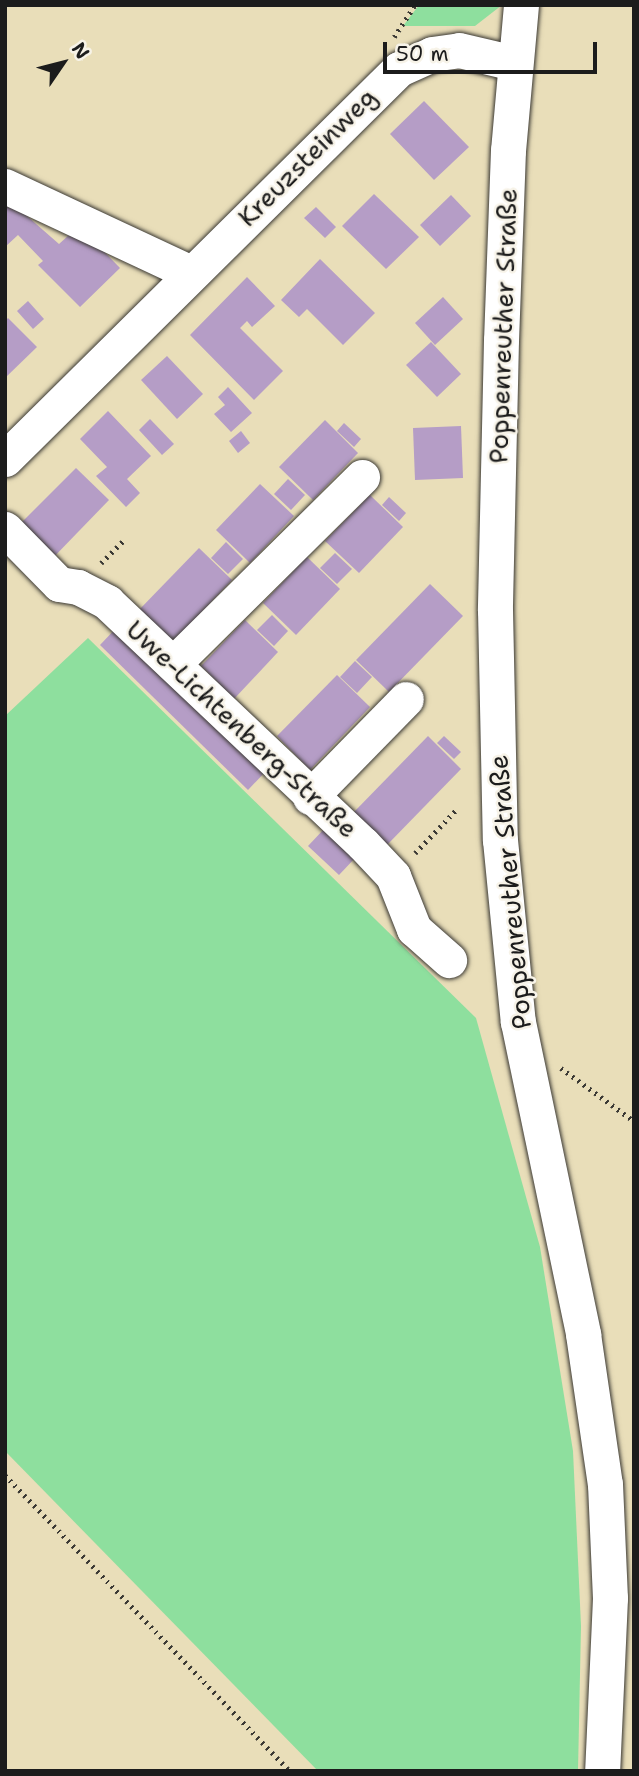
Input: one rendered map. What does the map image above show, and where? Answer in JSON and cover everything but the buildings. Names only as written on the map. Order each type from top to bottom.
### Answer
[{"type":"street","name":"Poppenreuther Straße","points":[[521,5],[514,63],[495,610],[500,840],[524,1054],[583,1334],[605,1484],[610,1598],[603,1771]]},
{"type":"street","name":"Kreuzsteinweg","points":[[5,459],[399,69],[432,54],[459,50],[514,63]]},
{"type":"street","points":[[5,186],[191,273]]},
{"type":"street","points":[[173,664],[362,477]]},
{"type":"street","name":"Uwe-Lichtenberg-Straße","points":[[5,529],[59,584],[78,587],[107,602],[393,876],[414,929],[449,960]]},
{"type":"street","points":[[310,797],[406,699]]},
{"type":"path","points":[[393,876],[458,808]]},
{"type":"path","points":[[524,1054],[568,1072],[634,1121]]},
{"type":"path","points":[[5,1475],[290,1771]]},
{"type":"green space","points":[[419,5],[502,5],[475,26],[403,26]]},
{"type":"green space","points":[[88,638],[476,1018],[540,1247],[573,1451],[581,1626],[578,1771],[318,1771],[5,1451],[5,716]]}]
